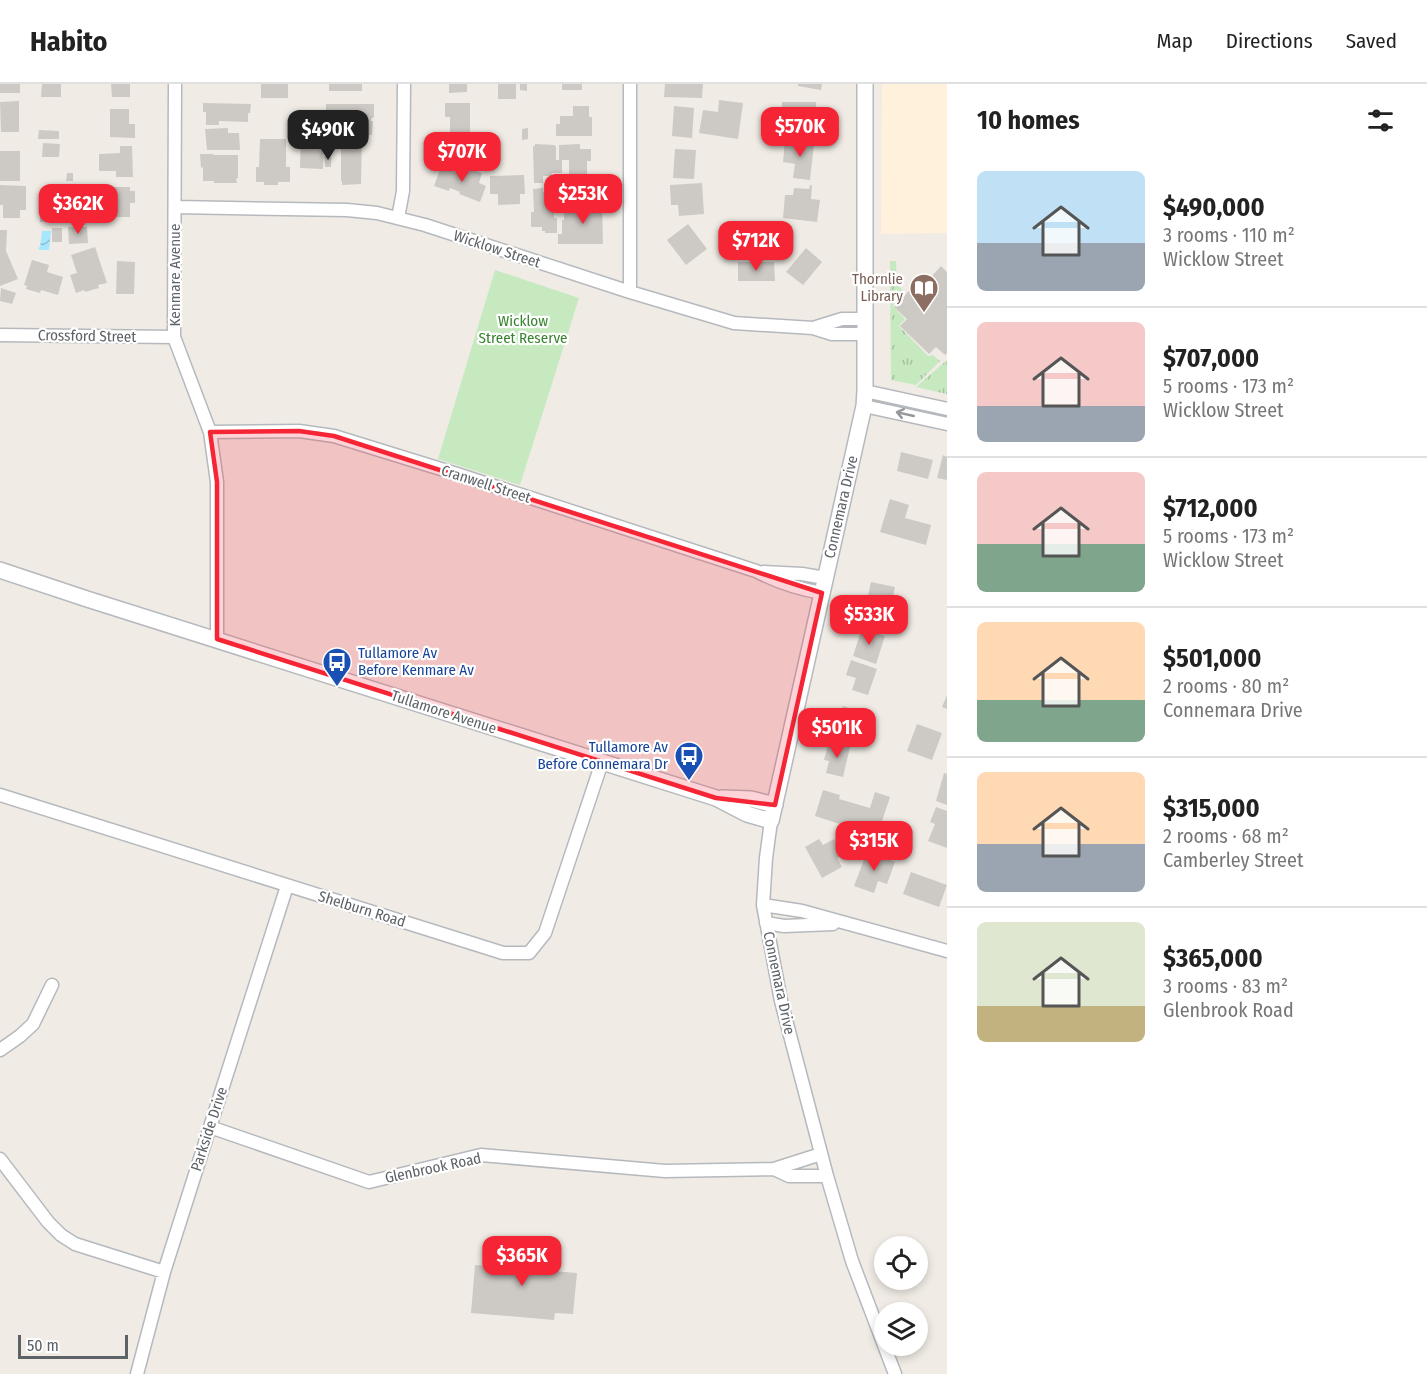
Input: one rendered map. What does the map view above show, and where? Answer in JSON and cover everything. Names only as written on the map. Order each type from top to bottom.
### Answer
[{"type":"street","name":"Kenmare Avenue","points":[[175,84],[174,337],[210,432],[217,482],[217,639]]},
{"type":"street","points":[[398,218],[403,191],[404,84]]},
{"type":"street","points":[[630,84],[630,292]]},
{"type":"street","name":"Connemara Drive","points":[[865,84],[864,398],[771,821],[763,905],[781,1001],[827,1176],[852,1261],[895,1374]]},
{"type":"street","name":"Wicklow Street","points":[[175,207],[347,210],[377,213],[425,225],[630,292],[734,323],[813,328],[832,334],[865,327]]},
{"type":"street","name":"Crossford Street","points":[[0,335],[174,337]]},
{"type":"street","points":[[864,398],[947,409]]},
{"type":"street","points":[[864,398],[947,424]]},
{"type":"street","name":"Cranwell Street","points":[[210,432],[299,430],[334,436],[756,571],[799,589],[823,586]]},
{"type":"street","name":"Tullamore Avenue","points":[[0,570],[716,798],[747,814],[771,821]]},
{"type":"street","name":"Shelburn Road","points":[[0,795],[503,952],[529,953],[545,933],[602,762]]},
{"type":"street","name":"Tullamore Avenue","points":[[716,798],[751,799],[775,805]]},
{"type":"street","name":"Parkside Drive","points":[[137,1374],[164,1272],[287,886]]},
{"type":"street","points":[[763,905],[802,911],[947,951]]},
{"type":"street","points":[[766,922],[784,926],[847,924]]},
{"type":"street","points":[[0,1050],[33,1024],[52,985]]},
{"type":"street","name":"Glenbrook Road","points":[[210,1127],[369,1182],[481,1155],[665,1171],[774,1169],[821,1154]]},
{"type":"street","points":[[0,1159],[48,1222],[61,1235],[75,1244],[164,1272]]},
{"type":"street","name":"Glenbrook Road","points":[[774,1169],[789,1176],[827,1176]]},
{"type":"highlighted area","points":[[299,431],[334,436],[822,593],[775,805],[716,798],[217,639],[217,482],[210,432]]},
{"type":"shaded area","points":[[882,84],[947,84],[947,233],[881,234]]},
{"type":"green space","points":[[890,261],[896,261],[897,284],[905,293],[893,306],[905,319],[899,326],[928,356],[933,355],[940,361],[916,385],[891,380]]},
{"type":"green space","name":"Wicklow Street Reserve","points":[[495,270],[579,298],[520,485],[438,459]]},
{"type":"green space","points":[[947,360],[947,394],[916,387]]},
{"type":"water","points":[[42,231],[51,231],[49,250],[38,248]]},
{"type":"building","points":[[0,84],[20,84],[20,93],[0,93]]},
{"type":"building","points":[[42,84],[61,84],[61,97],[41,97]]},
{"type":"building","points":[[111,84],[130,84],[130,97],[112,97]]},
{"type":"building","points":[[261,84],[288,84],[288,98],[261,98]]},
{"type":"building","points":[[329,84],[362,84],[362,91],[329,91]]},
{"type":"building","points":[[449,84],[467,84],[467,92],[449,93]]},
{"type":"building","points":[[498,84],[516,84],[516,99],[498,99]]},
{"type":"building","points":[[520,84],[527,84],[527,91],[520,90]]},
{"type":"building","points":[[562,84],[582,84],[582,90],[562,90]]},
{"type":"building","points":[[665,84],[703,84],[702,98],[664,97]]},
{"type":"building","points":[[798,84],[822,84],[821,90],[798,86]]},
{"type":"building","points":[[719,100],[743,103],[738,139],[699,133],[703,110],[718,112]]},
{"type":"building","points":[[19,101],[19,132],[1,132],[0,102]]},
{"type":"building","points":[[782,102],[816,102],[815,129],[782,129]]},
{"type":"building","points":[[203,103],[251,104],[248,122],[219,121],[219,125],[206,125]]},
{"type":"building","points":[[445,103],[470,103],[470,133],[450,133],[450,117],[445,117]]},
{"type":"building","points":[[326,104],[374,104],[374,117],[371,119],[373,121],[372,135],[358,135],[358,132],[334,132],[334,120],[326,120]]},
{"type":"building","points":[[573,106],[589,106],[589,117],[592,117],[592,136],[556,136],[556,124],[560,124],[560,116],[573,116]]},
{"type":"building","points":[[674,106],[694,108],[692,138],[672,136]]},
{"type":"building","points":[[110,109],[129,109],[129,124],[135,124],[135,138],[110,137]]},
{"type":"building","points":[[293,119],[300,119],[301,131],[293,131]]},
{"type":"building","points":[[228,128],[228,133],[239,133],[240,150],[207,150],[205,129]]},
{"type":"building","points":[[528,128],[528,139],[522,140],[522,129]]},
{"type":"building","points":[[39,130],[59,131],[59,139],[38,139]]},
{"type":"building","points":[[493,133],[494,140],[477,141],[477,134]]},
{"type":"building","points":[[301,135],[324,136],[323,169],[300,168]]},
{"type":"building","points":[[341,137],[362,137],[361,184],[342,185]]},
{"type":"building","points":[[260,139],[286,139],[286,167],[290,167],[290,182],[264,185],[264,182],[256,182]]},
{"type":"building","points":[[785,141],[814,144],[810,180],[793,178],[795,164],[783,162]]},
{"type":"building","points":[[43,143],[60,144],[59,157],[42,157]]},
{"type":"building","points":[[535,144],[555,145],[556,160],[562,160],[562,173],[543,176],[543,183],[534,183],[533,146]]},
{"type":"building","points":[[580,144],[580,149],[591,149],[591,161],[587,161],[587,181],[569,181],[569,160],[559,160],[559,145]]},
{"type":"building","points":[[120,146],[132,146],[133,177],[116,177],[116,171],[99,171],[99,154],[120,153]]},
{"type":"building","points":[[439,146],[453,147],[453,160],[439,160]]},
{"type":"building","points":[[462,146],[475,146],[475,153],[462,153]]},
{"type":"building","points":[[675,149],[696,150],[694,179],[673,178]]},
{"type":"building","points":[[0,151],[20,151],[20,181],[0,181]]},
{"type":"building","points":[[200,154],[238,155],[237,183],[203,181]]},
{"type":"building","points":[[331,155],[331,167],[325,167],[324,156]]},
{"type":"building","points":[[441,167],[464,175],[467,168],[482,173],[479,183],[486,186],[480,202],[450,188],[449,191],[434,186]]},
{"type":"building","points":[[67,173],[73,173],[73,181],[66,181]]},
{"type":"building","points":[[524,175],[525,194],[520,194],[520,204],[498,205],[498,194],[490,194],[490,176]]},
{"type":"building","points":[[702,183],[704,214],[679,216],[678,205],[671,205],[670,185]]},
{"type":"building","points":[[0,185],[26,186],[26,210],[20,210],[20,218],[3,218],[3,205],[0,205]]},
{"type":"building","points":[[104,185],[110,185],[110,191],[104,191]]},
{"type":"building","points":[[812,185],[811,199],[820,200],[817,222],[783,218],[785,195],[793,195],[794,188],[809,189]]},
{"type":"building","points":[[53,186],[61,186],[61,196],[52,195]]},
{"type":"building","points":[[112,187],[130,187],[130,191],[135,191],[135,203],[130,203],[130,217],[112,217]]},
{"type":"building","points":[[543,188],[543,192],[552,192],[554,198],[557,233],[545,233],[542,227],[531,227],[531,212],[534,212],[533,189]]},
{"type":"building","points":[[602,202],[603,244],[558,244],[558,234],[562,234],[564,209],[586,206],[586,203]]},
{"type":"building","points":[[40,211],[60,211],[60,221],[40,222]]},
{"type":"building","points":[[688,224],[707,249],[686,265],[667,240]]},
{"type":"building","points":[[723,224],[776,224],[775,253],[735,253],[735,237],[722,237]]},
{"type":"building","points":[[68,227],[87,227],[88,243],[69,244]]},
{"type":"building","points":[[52,228],[62,228],[62,242],[52,242]]},
{"type":"building","points":[[0,230],[7,230],[6,251],[18,279],[0,286]]},
{"type":"building","points":[[95,247],[107,283],[98,285],[99,288],[76,293],[70,275],[77,273],[71,255]]},
{"type":"building","points":[[806,248],[822,262],[803,285],[786,272]]},
{"type":"building","points":[[32,260],[49,265],[47,272],[63,277],[58,295],[26,289],[27,286],[24,285]]},
{"type":"building","points":[[117,261],[135,262],[134,294],[116,294]]},
{"type":"building","points":[[738,262],[774,262],[775,281],[738,281]]},
{"type":"building","name":"Thornlie Library","points":[[941,266],[947,272],[947,353],[945,355],[936,347],[929,354],[900,326],[907,319],[894,307],[917,282],[922,287]]},
{"type":"building","points":[[1,288],[16,293],[12,304],[0,301]]},
{"type":"building","points":[[901,452],[933,460],[928,479],[897,471]]},
{"type":"building","points":[[943,455],[947,457],[947,480],[937,478]]},
{"type":"building","points":[[890,499],[909,505],[905,518],[931,525],[926,545],[880,532]]},
{"type":"building","points":[[871,582],[895,587],[888,619],[864,614]]},
{"type":"building","points":[[862,628],[885,636],[876,664],[853,656]]},
{"type":"building","points":[[851,660],[877,669],[868,695],[852,690],[856,678],[846,675]]},
{"type":"building","points":[[947,695],[947,709],[942,707]]},
{"type":"building","points":[[843,706],[870,715],[864,731],[850,726],[846,738],[833,734]]},
{"type":"building","points":[[917,724],[942,733],[932,760],[907,751]]},
{"type":"building","points":[[829,742],[850,747],[843,777],[826,773],[829,761],[824,760]]},
{"type":"building","points":[[944,773],[947,774],[947,805],[936,801]]},
{"type":"building","points":[[823,790],[840,795],[839,799],[870,808],[875,792],[890,797],[877,836],[815,816]]},
{"type":"building","points":[[936,807],[947,811],[947,848],[928,841],[935,824],[930,822]]},
{"type":"building","points":[[819,839],[823,845],[834,839],[843,855],[837,858],[842,867],[822,878],[805,847]]},
{"type":"building","points":[[867,852],[895,862],[887,884],[878,881],[874,893],[854,886]]},
{"type":"building","points":[[911,872],[947,885],[939,907],[903,894]]},
{"type":"building","points":[[493,1248],[542,1252],[541,1262],[553,1263],[553,1271],[577,1273],[573,1314],[555,1313],[554,1320],[471,1313],[475,1265],[491,1266]]},
{"type":"place","name":"Thornlie Library","points":[[924,314]]},
{"type":"place","name":"Tullamore Av Before Kenmare Av","points":[[337,688]]},
{"type":"place","name":"Tullamore Av Before Connemara Dr","points":[[689,782]]}]
